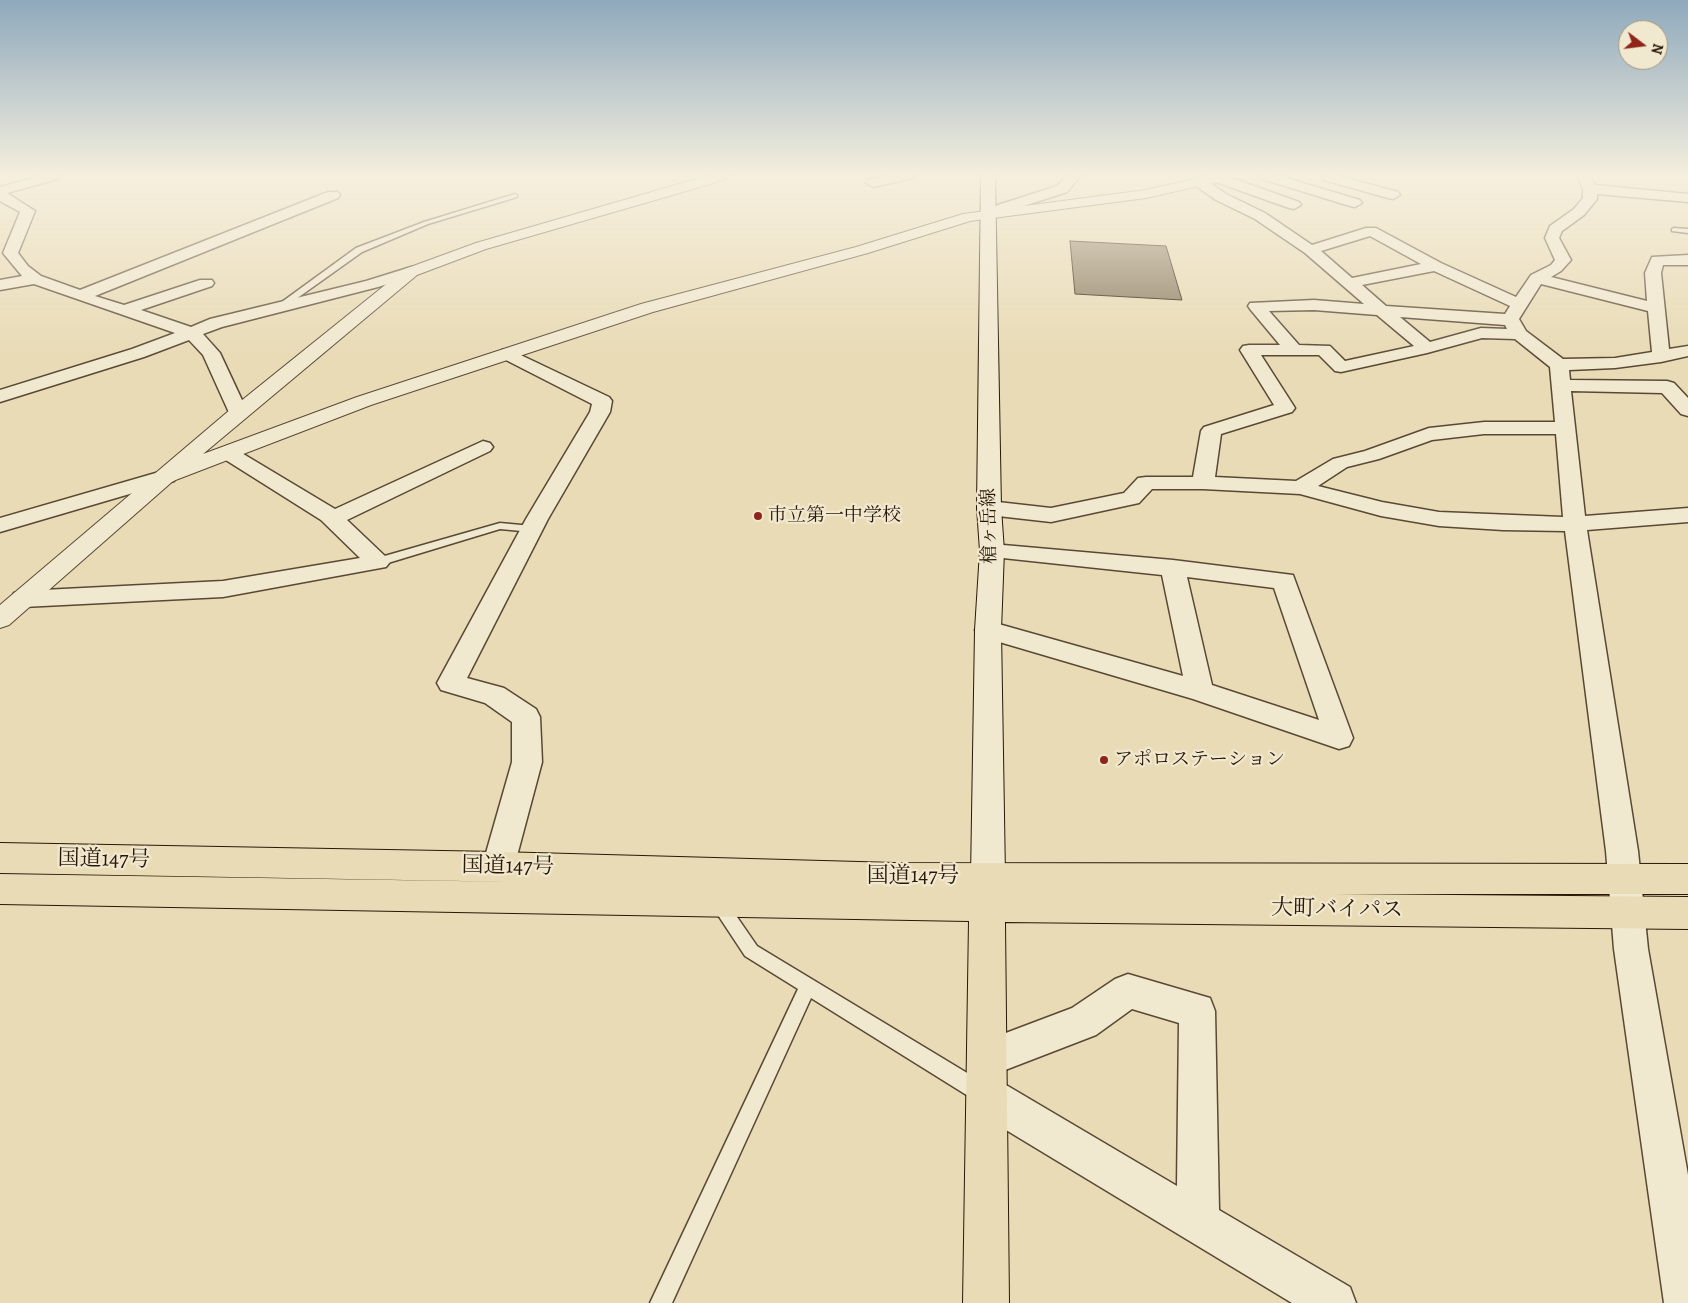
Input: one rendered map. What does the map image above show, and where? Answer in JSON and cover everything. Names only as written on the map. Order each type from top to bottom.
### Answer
[{"type":"highway","name":"国道147号","points":[[0,858],[498,867],[895,878],[987,891]]},
{"type":"highway","name":"大町バイパス","points":[[987,891],[1624,878],[1688,879]]},
{"type":"highway","name":"国道147号","points":[[0,889],[716,901],[987,891]]},
{"type":"highway","name":"大町バイパス","points":[[987,891],[1627,913],[1688,913]]},
{"type":"highway","points":[[986,1303],[987,891]]},
{"type":"street","points":[[17,236],[10,253],[23,269],[35,278],[80,296],[191,332],[212,353],[238,413]]},
{"type":"street","points":[[80,296],[231,236]]},
{"type":"street","points":[[0,396],[138,353],[216,323],[411,272],[481,246],[516,236]]},
{"type":"street","points":[[0,525],[166,476],[364,401],[647,308],[862,250],[905,236]]},
{"type":"street","name":"槍ヶ岳線","points":[[987,891],[988,630],[992,551],[989,508],[988,236]]},
{"type":"street","points":[[1289,236],[1310,250],[1384,310],[1427,348]]},
{"type":"street","points":[[1310,250],[1358,236]]},
{"type":"street","points":[[1378,236],[1436,266],[1519,304]]},
{"type":"street","points":[[1515,327],[1519,304],[1537,278],[1556,268],[1563,260],[1553,236]]},
{"type":"street","points":[[1661,357],[1653,273],[1657,260],[1688,260]]},
{"type":"street","points":[[1350,283],[1436,266]]},
{"type":"street","points":[[0,619],[238,413],[411,272]]},
{"type":"street","points":[[0,284],[35,278]]},
{"type":"street","points":[[1537,278],[1656,308]]},
{"type":"street","points":[[126,310],[206,283]]},
{"type":"street","points":[[1294,350],[1256,306],[1314,305],[1384,310],[1515,327],[1559,365],[1615,363],[1661,357],[1688,351]]},
{"type":"street","points":[[1203,483],[1211,431],[1285,408],[1249,350],[1324,350],[1340,366],[1427,348],[1480,333],[1515,327]]},
{"type":"street","points":[[498,867],[527,762],[526,718],[494,695],[451,684],[532,529],[600,412],[602,401],[508,354]]},
{"type":"street","points":[[1559,365],[1575,524],[1622,851],[1631,950],[1686,1303]]},
{"type":"street","points":[[1560,385],[1666,387],[1688,410]]},
{"type":"street","points":[[1300,488],[1340,464],[1372,455],[1428,434],[1484,428],[1564,428]]},
{"type":"street","points":[[333,518],[483,447]]},
{"type":"street","points":[[228,453],[333,518],[378,562]]},
{"type":"street","points":[[989,508],[1051,515],[1131,498],[1146,483],[1203,483],[1300,488],[1381,509],[1439,519],[1503,523],[1575,524],[1688,515]]},
{"type":"street","points":[[988,630],[1200,691],[1340,738],[1284,581],[1173,568],[992,551]]},
{"type":"street","points":[[24,599],[223,589],[378,562]]},
{"type":"street","points":[[1173,568],[1200,691]]},
{"type":"street","points":[[1198,1223],[1197,1011],[1128,991],[1082,1022],[987,1077],[1198,1223],[1334,1303]]},
{"type":"lane","points":[[278,307],[359,250],[396,236]]},
{"type":"lane","points":[[378,562],[500,526],[532,529]]},
{"type":"lane","points":[[332,895],[347,864]]},
{"type":"lane","points":[[716,901],[751,951],[808,986],[987,1077]]},
{"type":"lane","points":[[661,1303],[808,986]]},
{"type":"building","points":[[1070,241],[1166,246],[1182,300],[1075,294]]},
{"type":"place","name":"市立第一中学校","points":[[758,516]]},
{"type":"place","name":"アポロステーション","points":[[1104,760]]}]
